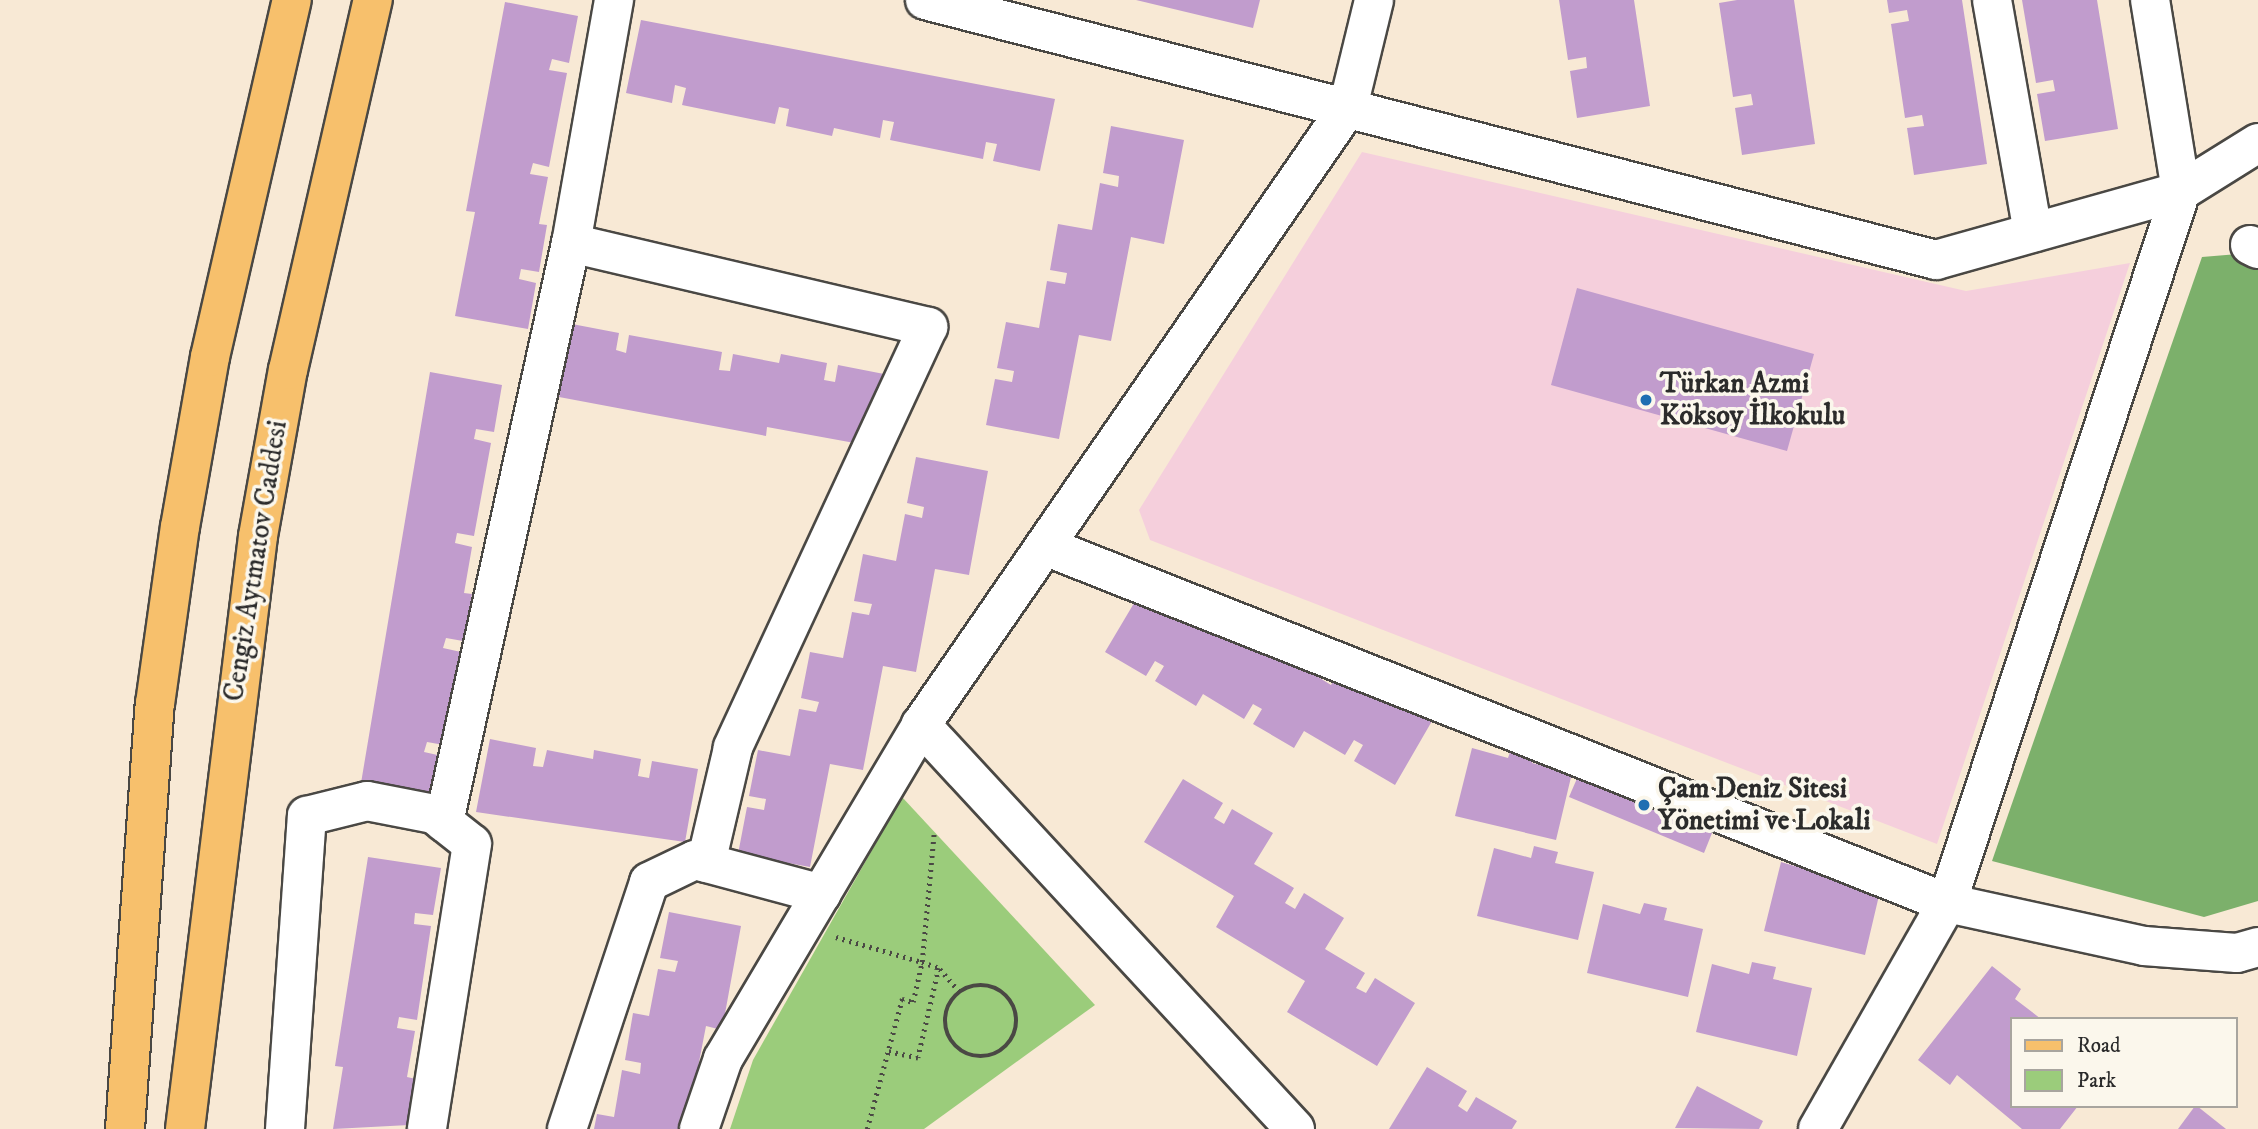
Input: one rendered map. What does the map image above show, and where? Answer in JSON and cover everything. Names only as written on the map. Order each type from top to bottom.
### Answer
[{"type":"main road","points":[[125,1129],[155,704],[180,527],[210,357],[292,0]]},
{"type":"main road","name":"Cengiz Aytmatov Caddesi","points":[[185,1129],[258,536],[288,370],[373,0]]},
{"type":"street","points":[[443,822],[571,243],[614,0]]},
{"type":"street","points":[[925,0],[999,8],[1348,107],[1936,260],[2181,191],[2258,143]]},
{"type":"street","points":[[699,1129],[723,1059],[921,725],[1348,107],[1374,0]]},
{"type":"street","points":[[1992,0],[2033,232]]},
{"type":"street","points":[[1818,1129],[1947,903],[2181,191],[2150,0]]},
{"type":"street","points":[[571,243],[928,327],[733,748],[706,863]]},
{"type":"street","points":[[1045,546],[1947,903],[2144,946],[2237,953],[2258,947]]},
{"type":"street","points":[[921,725],[1295,1129]]},
{"type":"street","points":[[285,1129],[307,816],[367,801],[443,822],[472,844],[427,1129]]},
{"type":"street","points":[[567,1129],[649,882],[695,860],[822,894]]},
{"type":"path","points":[[867,1129],[890,1052],[902,999],[914,1002],[922,962],[934,832]]},
{"type":"path","points":[[825,933],[939,968],[960,992]]},
{"type":"path","points":[[890,1052],[918,1058],[939,968]]},
{"type":"path","points":[[983,985],[1005,994],[1016,1028],[1003,1049],[982,1057],[953,1043],[945,1021],[960,992],[983,985]]},
{"type":"shaded area","name":"Türkan Azmi Köksoy İlkokulu","points":[[1362,152],[1966,291],[2130,263],[1937,844],[1150,540],[1139,510]]},
{"type":"green space","points":[[2238,254],[2258,264],[2258,901],[2204,917],[1992,861],[2202,257]]},
{"type":"green space","points":[[902,797],[1095,1005],[924,1129],[730,1129],[753,1060]]},
{"type":"building","points":[[1136,0],[1260,0],[1253,28]]},
{"type":"building","points":[[1559,0],[1634,0],[1650,106],[1577,118],[1570,71],[1587,68],[1586,57],[1568,60]]},
{"type":"building","points":[[1737,0],[1794,0],[1815,144],[1742,155],[1735,108],[1753,105],[1751,94],[1733,97],[1719,3]]},
{"type":"building","points":[[1887,0],[1962,0],[1987,164],[1914,175],[1907,128],[1924,126],[1922,115],[1905,118],[1891,24],[1909,21],[1907,10],[1889,13]]},
{"type":"building","points":[[2022,0],[2097,0],[2118,129],[2045,141],[2037,94],[2055,91],[2053,80],[2036,83]]},
{"type":"building","points":[[505,2],[578,16],[569,63],[552,59],[549,70],[567,73],[549,167],[533,163],[530,174],[548,177],[539,224],[547,225],[539,272],[521,269],[519,279],[536,283],[528,329],[455,316],[475,212],[466,211]]},
{"type":"building","points":[[641,20],[1055,99],[1040,171],[993,161],[997,144],[986,142],[983,159],[890,140],[894,122],[883,120],[880,138],[834,128],[832,136],[786,126],[789,109],[779,107],[775,124],[682,105],[686,88],[675,85],[672,103],[626,93]]},
{"type":"building","points":[[1111,126],[1184,140],[1164,244],[1131,237],[1111,341],[1079,335],[1059,439],[986,425],[995,379],[1012,382],[1014,371],[997,368],[1006,322],[1039,328],[1047,281],[1065,284],[1067,273],[1050,270],[1058,224],[1092,230],[1100,183],[1118,187],[1119,176],[1103,173]]},
{"type":"building","points":[[1577,288],[1814,354],[1787,451],[1551,385]]},
{"type":"building","points":[[572,324],[619,333],[616,350],[626,353],[629,335],[722,352],[719,370],[730,371],[733,354],[779,363],[781,354],[827,363],[824,380],[835,382],[838,365],[884,374],[871,446],[767,427],[766,436],[559,397]]},
{"type":"building","points":[[430,372],[502,385],[494,432],[476,429],[474,439],[491,443],[474,536],[457,533],[455,543],[472,547],[464,593],[472,594],[463,641],[446,638],[443,648],[461,652],[444,745],[427,742],[424,752],[442,756],[433,802],[360,789]]},
{"type":"building","points":[[916,457],[988,471],[969,575],[935,569],[916,672],[883,666],[863,770],[830,764],[810,867],[738,854],[747,807],[764,810],[766,799],[749,796],[758,750],[790,756],[799,709],[816,712],[819,702],[801,698],[810,652],[843,658],[852,612],[869,615],[872,604],[854,601],[863,554],[896,561],[905,514],[922,518],[924,507],[907,503]]},
{"type":"building","points":[[1143,588],[1234,642],[1242,630],[1331,685],[1342,667],[1432,721],[1395,785],[1354,761],[1363,745],[1354,740],[1345,755],[1304,731],[1294,748],[1253,724],[1262,709],[1253,704],[1244,719],[1203,694],[1196,706],[1155,681],[1164,666],[1155,661],[1146,676],[1105,652]]},
{"type":"building","points":[[490,739],[536,748],[533,766],[543,767],[547,750],[593,759],[594,750],[641,759],[638,776],[649,778],[652,761],[698,769],[685,842],[476,812]]},
{"type":"building","points":[[1512,746],[1535,751],[1532,763],[1572,773],[1556,840],[1455,816],[1472,748],[1508,758]]},
{"type":"building","name":"Çam Deniz Sitesi Yönetimi ve Lokali","points":[[1585,760],[1720,813],[1704,853],[1569,797]]},
{"type":"building","points":[[1183,779],[1223,803],[1214,818],[1224,824],[1232,809],[1273,833],[1254,864],[1294,888],[1285,903],[1295,909],[1304,893],[1344,918],[1325,949],[1365,973],[1356,988],[1366,993],[1375,978],[1415,1003],[1377,1066],[1287,1012],[1305,981],[1216,927],[1234,896],[1144,842]]},
{"type":"building","points":[[1534,846],[1558,852],[1555,863],[1594,872],[1578,940],[1477,916],[1494,848],[1531,858]]},
{"type":"building","points":[[368,857],[441,868],[433,915],[415,913],[414,924],[431,926],[417,1020],[399,1017],[397,1028],[415,1031],[407,1077],[416,1079],[409,1125],[333,1129],[343,1067],[335,1066]]},
{"type":"building","points":[[1821,861],[1881,887],[1865,955],[1764,931],[1781,862],[1818,873]]},
{"type":"building","points":[[1644,903],[1667,908],[1664,920],[1703,929],[1688,997],[1587,973],[1603,904],[1640,914]]},
{"type":"building","points":[[669,912],[741,926],[722,1030],[706,1026],[686,1129],[594,1129],[597,1114],[614,1117],[622,1070],[640,1074],[641,1063],[625,1060],[633,1013],[649,1016],[658,969],[675,972],[678,961],[660,958]]},
{"type":"building","points":[[1752,962],[1776,967],[1773,979],[1812,988],[1797,1056],[1696,1032],[1712,964],[1749,974]]},
{"type":"building","points":[[1992,966],[2021,989],[2015,999],[2038,1017],[2010,1017],[2010,1108],[2076,1108],[2060,1129],[2022,1129],[1957,1075],[1950,1085],[1918,1060]]},
{"type":"building","points":[[1427,1067],[1467,1091],[1458,1106],[1467,1112],[1476,1097],[1517,1121],[1512,1129],[1389,1129]]},
{"type":"building","points":[[1697,1086],[1763,1121],[1759,1129],[1675,1128]]},
{"type":"building","points":[[2194,1108],[2200,1108],[2226,1129],[2178,1129]]},
{"type":"place","name":"Türkan Azmi Köksoy İlkokulu","points":[[1646,400]]},
{"type":"place","name":"Çam Deniz Sitesi Yönetimi ve Lokali","points":[[1644,805]]}]
